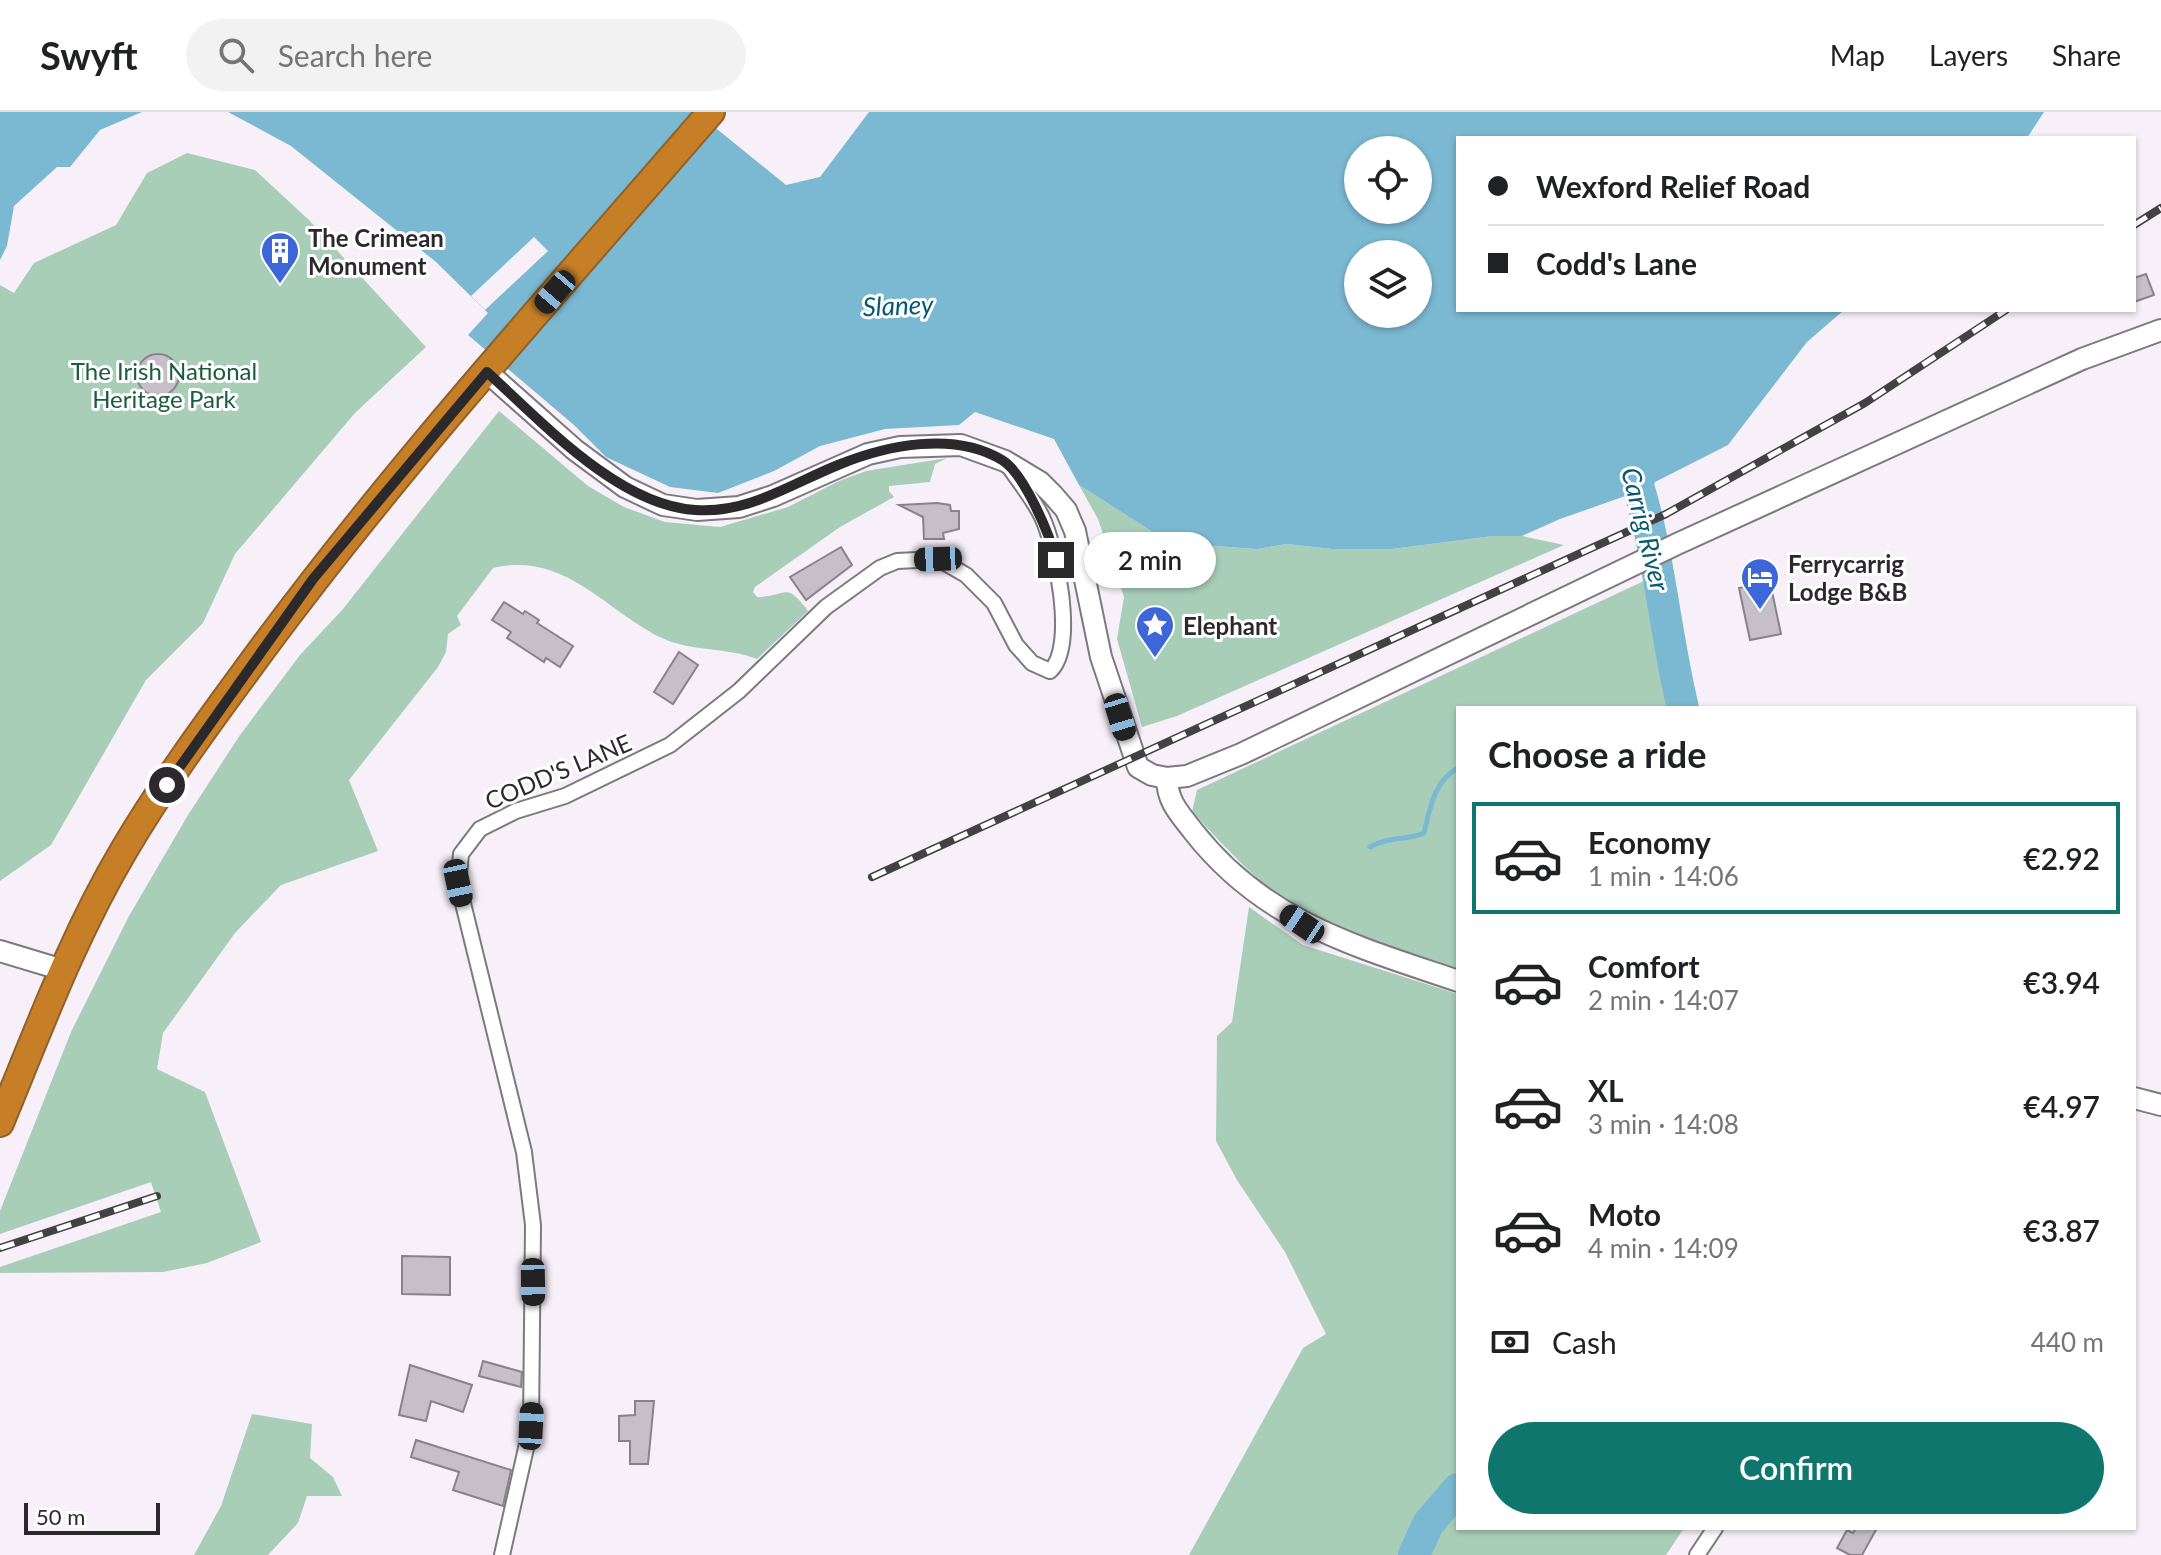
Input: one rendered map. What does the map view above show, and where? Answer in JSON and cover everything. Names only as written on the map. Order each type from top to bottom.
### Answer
[{"type":"highway","points":[[0,1123],[63,970],[123,851],[196,741],[313,579],[711,112]]},
{"type":"main road","points":[[492,366],[575,450],[625,487],[663,505],[686,509],[739,507],[773,496],[868,454],[900,447],[961,445],[1005,461],[1040,482],[1066,510],[1082,553],[1101,657],[1129,748],[1138,767],[1152,775],[1167,778],[1187,776],[1241,754],[1677,544],[2082,359],[2161,330]]},
{"type":"main road","points":[[1167,778],[1167,795],[1201,841],[1224,866],[1262,897],[1302,924],[1456,980]]},
{"type":"main road","points":[[0,951],[63,970]]},
{"type":"main road","points":[[2136,1099],[2161,1105]]},
{"type":"street","name":"CODD'S LANE","points":[[502,1555],[531,1426],[533,1225],[524,1152],[458,883],[461,854],[480,829],[516,811],[565,796],[670,745],[739,691],[826,607],[880,568],[897,561],[938,559],[966,575],[994,603],[1016,645],[1032,663],[1050,671],[1058,664],[1061,650],[1059,575],[1041,516],[1005,461]]},
{"type":"street","points":[[1697,1555],[1714,1530]]},
{"type":"green space","name":"The Irish National Heritage Park","points":[[187,153],[255,170],[309,220],[426,347],[355,413],[235,554],[203,623],[146,680],[51,845],[0,881],[0,285],[14,293],[34,263],[116,225],[147,173]]},
{"type":"green space","points":[[499,411],[588,486],[624,507],[665,522],[720,527],[788,507],[866,471],[947,458],[935,464],[930,482],[889,486],[894,497],[840,527],[755,587],[753,592],[757,597],[790,593],[808,611],[757,659],[685,646],[662,638],[563,575],[519,565],[493,568],[457,616],[461,625],[448,634],[446,652],[438,667],[349,780],[378,851],[281,885],[235,933],[163,1033],[157,1069],[205,1092],[261,1242],[207,1263],[163,1272],[0,1273],[0,1267],[161,1212],[151,1182],[0,1234],[0,1211],[71,1032],[129,916],[188,815],[240,735],[300,655],[343,609]]},
{"type":"green space","points":[[1079,485],[1170,543],[1256,549],[1287,544],[1332,549],[1392,549],[1493,536],[1522,536],[1564,545],[1177,716],[1142,727],[1117,639],[1124,597],[1098,519]]},
{"type":"green space","points":[[1646,580],[1673,703],[1679,706],[1456,706],[1456,970],[1358,939],[1301,913],[1258,879],[1192,812],[1197,790]]},
{"type":"green space","points":[[1249,907],[1303,945],[1456,993],[1456,1530],[1683,1530],[1666,1555],[1428,1555],[1432,1539],[1423,1534],[1414,1555],[1189,1555],[1303,1348],[1326,1334],[1285,1252],[1237,1180],[1216,1141],[1217,1036],[1232,1022]]},
{"type":"green space","points":[[252,1414],[312,1424],[310,1458],[333,1477],[342,1496],[307,1496],[298,1523],[268,1555],[194,1555],[221,1506]]},
{"type":"water","points":[[0,112],[142,112],[100,130],[70,167],[57,167],[14,206],[7,246],[0,260]]},
{"type":"water","name":"Slaney","points":[[228,112],[696,112],[786,185],[820,177],[869,112],[2044,112],[2028,136],[1456,136],[1456,312],[1842,312],[1807,342],[1728,445],[1655,482],[1645,503],[1631,494],[1522,536],[1493,536],[1392,549],[1332,549],[1287,544],[1257,549],[1170,543],[1079,485],[1054,439],[975,412],[959,425],[885,429],[820,446],[774,471],[718,493],[670,487],[606,457],[574,425],[468,335],[488,313],[436,262],[291,146]]},
{"type":"pier","points":[[534,237],[548,251],[485,310],[471,296]]},
{"type":"building","points":[[2146,274],[2154,295],[2136,301],[2136,277]]},
{"type":"building","points":[[158,354],[173,360],[179,375],[173,390],[158,396],[143,390],[137,375],[143,360]]},
{"type":"building","points":[[899,505],[950,505],[951,511],[959,511],[959,529],[943,533],[944,539],[924,539],[923,517]]},
{"type":"building","points":[[841,547],[852,565],[806,600],[790,577]]},
{"type":"building","name":"Ferrycarrig Lodge B&B","points":[[1770,582],[1781,634],[1750,640],[1739,588]]},
{"type":"building","points":[[504,602],[523,614],[525,611],[539,620],[537,623],[573,646],[560,667],[546,658],[544,662],[507,638],[511,632],[492,620]]},
{"type":"building","points":[[679,652],[698,665],[673,704],[654,692]]},
{"type":"building","points":[[402,1256],[450,1257],[450,1295],[402,1294]]},
{"type":"building","points":[[483,1361],[522,1372],[521,1387],[479,1376]]},
{"type":"building","points":[[410,1365],[472,1385],[463,1412],[431,1401],[426,1421],[399,1415]]},
{"type":"building","points":[[635,1401],[654,1401],[648,1464],[630,1464],[630,1441],[619,1441],[619,1416],[635,1415]]},
{"type":"building","points":[[416,1440],[511,1470],[503,1506],[453,1490],[459,1472],[411,1457]]},
{"type":"building","points":[[1847,1530],[1853,1533],[1855,1530],[1876,1530],[1862,1555],[1850,1555],[1837,1548]]},
{"type":"waterway","name":"Carrig River","points":[[1630,461],[1648,522],[1683,706]]},
{"type":"waterway","points":[[1370,847],[1424,833],[1438,788],[1456,770]]},
{"type":"waterway","name":"Carrig River","points":[[1414,1555],[1428,1524],[1456,1491]]},
{"type":"railway","points":[[2136,224],[2161,208]]},
{"type":"railway","points":[[872,877],[1666,514],[1865,403],[2003,312]]},
{"type":"railway","points":[[0,1248],[157,1196]]},
{"type":"place","name":"The Crimean Monument","points":[[280,285]]},
{"type":"place","name":"Ferrycarrig Lodge B&B","points":[[1760,611]]},
{"type":"place","name":"Elephant","points":[[1155,659]]},
{"type":"route","points":[[167,785],[313,579],[487,372],[575,450],[625,487],[663,505],[697,510],[739,507],[773,496],[835,466],[900,447],[961,445],[989,454],[1005,461],[1030,497],[1041,516],[1056,560]]}]
